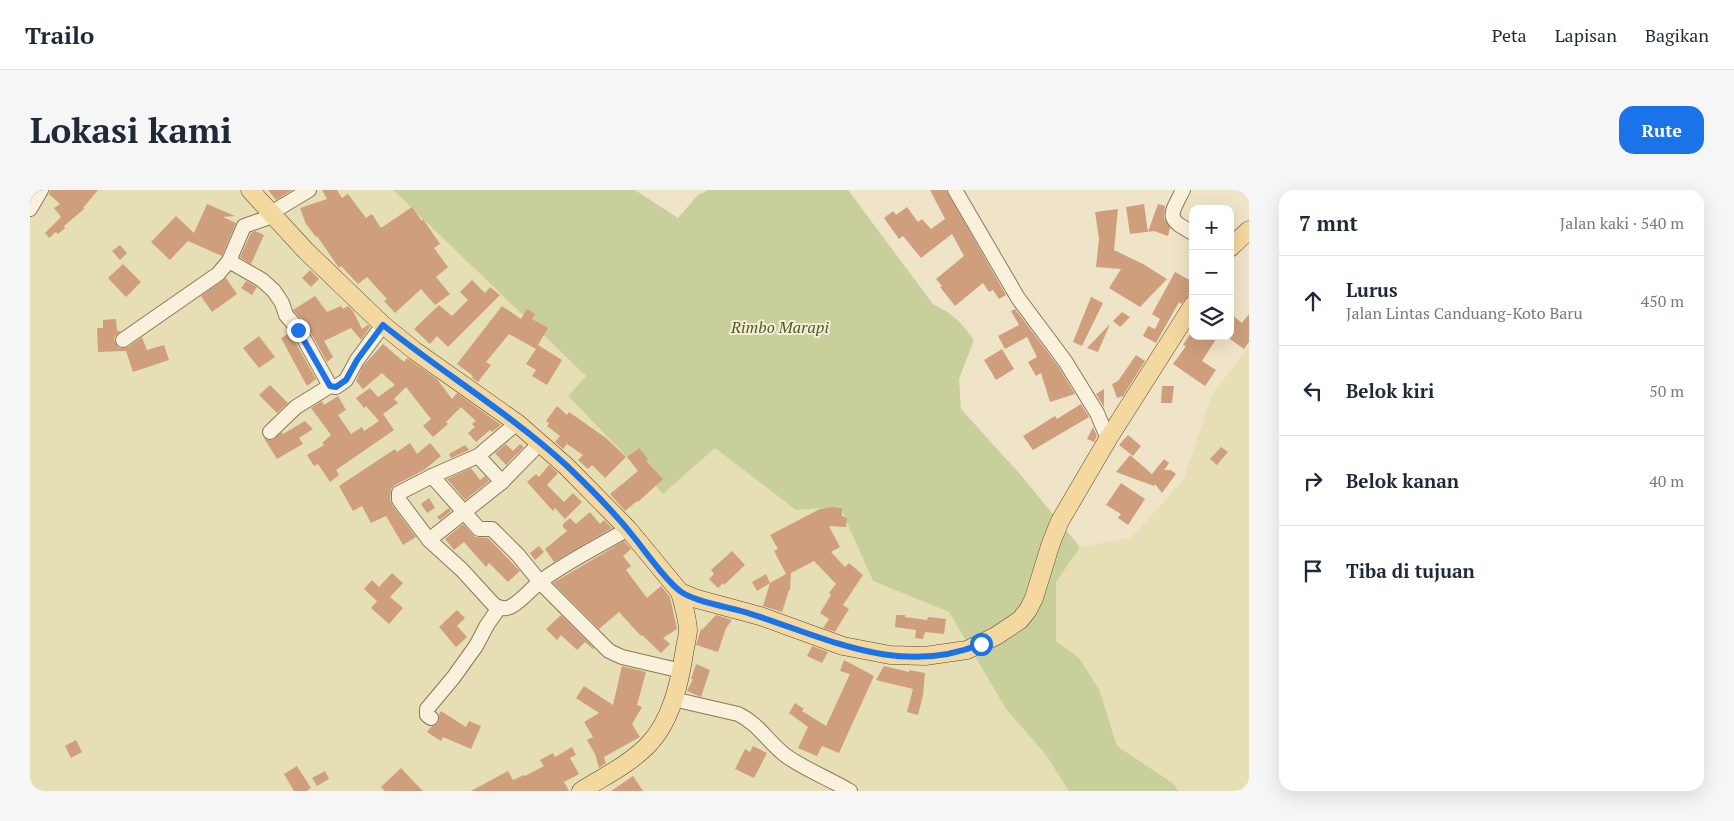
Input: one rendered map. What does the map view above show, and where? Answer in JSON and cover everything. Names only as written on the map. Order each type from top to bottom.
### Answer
[{"type":"main road","points":[[250,190],[332,277],[383,325],[415,351],[517,424],[566,466],[628,529],[680,592],[688,630],[682,671],[665,719],[647,746],[627,762],[581,791]]},
{"type":"main road","points":[[1234,244],[1249,230]]},
{"type":"main road","points":[[680,592],[741,610],[843,646],[890,655],[925,656],[967,650],[1011,628],[1028,610],[1034,598],[1060,521],[1108,439],[1189,311]]},
{"type":"main road","points":[[688,630],[709,602]]},
{"type":"street","points":[[30,210],[40,190]]},
{"type":"street","points":[[123,340],[218,274],[229,261],[244,226],[272,214],[309,190]]},
{"type":"street","points":[[955,190],[1018,298],[1070,369],[1097,413],[1108,439]]},
{"type":"street","points":[[1183,190],[1173,208],[1172,214],[1176,224],[1189,231]]},
{"type":"street","points":[[229,261],[262,280],[274,291],[282,303],[286,315],[298,330],[330,386]]},
{"type":"street","points":[[270,432],[296,407],[330,386],[336,387],[346,380],[357,360],[383,325]]},
{"type":"street","points":[[517,424],[478,456],[432,476],[399,494],[399,500],[429,540],[462,570],[494,604],[499,608],[512,606],[540,582],[628,529]]},
{"type":"street","points":[[429,540],[502,482],[540,443]]},
{"type":"street","points":[[478,456],[502,482]]},
{"type":"street","points":[[432,476],[479,529],[492,529],[518,555],[540,582],[610,651],[622,658],[682,671]]},
{"type":"street","points":[[431,718],[427,715],[427,708],[476,646],[499,608]]},
{"type":"street","points":[[673,698],[738,714],[746,718],[785,755],[850,791]]},
{"type":"shaded area","points":[[30,190],[393,190],[586,376],[569,396],[663,494],[715,448],[796,510],[840,507],[873,581],[949,612],[1006,709],[1046,755],[1069,791],[30,791]]},
{"type":"shaded area","points":[[1249,347],[1249,791],[1178,791],[1174,784],[1117,746],[1099,689],[1079,658],[1056,641],[1056,582],[1080,547],[1131,538],[1184,479],[1212,394]]},
{"type":"green space","name":"Rimbo Marapi","points":[[393,190],[635,190],[678,218],[698,195],[708,190],[848,190],[933,304],[956,319],[974,340],[959,379],[961,409],[1019,473],[1080,547],[1056,582],[1056,641],[1079,658],[1099,689],[1117,746],[1174,784],[1178,791],[1069,791],[1046,755],[1006,709],[949,612],[873,581],[840,507],[796,510],[715,448],[663,494],[568,396],[586,376]]},
{"type":"building","points":[[50,190],[98,190],[84,209],[64,226],[65,228],[49,238],[45,233],[61,217],[54,208],[60,204],[49,194]]},
{"type":"building","points":[[268,190],[292,190],[276,200]]},
{"type":"building","points":[[322,190],[337,190],[342,198],[348,194],[366,218],[372,214],[381,228],[412,207],[422,221],[423,219],[440,244],[434,248],[448,267],[436,277],[450,294],[435,305],[421,289],[395,313],[384,301],[387,299],[367,277],[358,284],[341,266],[339,268],[317,236],[306,224],[300,208],[327,199]]},
{"type":"building","points":[[930,190],[946,190],[1006,295],[999,299],[993,290],[989,292],[983,283],[955,306],[936,279],[964,256],[952,234],[921,258],[903,236],[899,239],[884,218],[893,211],[896,215],[907,207],[918,222],[922,219],[931,229],[945,219]]},
{"type":"building","points":[[207,204],[235,216],[223,217],[236,223],[222,256],[188,241],[170,260],[151,242],[176,216],[194,233]]},
{"type":"building","points":[[1144,204],[1148,232],[1130,234],[1126,207]]},
{"type":"building","points":[[1158,204],[1165,206],[1164,218],[1170,228],[1168,236],[1154,231],[1148,232]]},
{"type":"building","points":[[1118,209],[1114,250],[1143,264],[1167,279],[1140,307],[1109,288],[1121,269],[1096,267],[1099,239],[1095,212]]},
{"type":"building","points":[[255,231],[264,235],[251,264],[240,257],[251,233]]},
{"type":"building","points":[[120,245],[127,253],[120,260],[112,251]]},
{"type":"building","points":[[123,264],[141,282],[126,297],[108,278]]},
{"type":"building","points":[[310,270],[319,279],[311,287],[302,278]]},
{"type":"building","points":[[1175,272],[1189,280],[1189,295],[1181,304],[1179,302],[1156,343],[1143,336],[1148,326],[1155,329],[1160,319],[1152,314]]},
{"type":"building","points":[[226,278],[237,294],[212,312],[201,296]]},
{"type":"building","points":[[472,280],[485,293],[490,287],[500,295],[448,347],[437,336],[430,344],[414,329],[439,305],[452,316],[468,300],[460,292]]},
{"type":"building","points":[[246,281],[257,287],[252,295],[241,288]]},
{"type":"building","points":[[315,296],[327,312],[341,306],[343,309],[348,306],[353,311],[362,329],[368,325],[370,327],[361,340],[351,328],[324,341],[333,357],[327,362],[307,326],[293,310]]},
{"type":"building","points":[[1091,297],[1103,303],[1082,346],[1073,342]]},
{"type":"building","points":[[502,306],[521,319],[527,309],[535,314],[532,319],[548,328],[538,345],[562,360],[547,385],[532,376],[536,370],[526,364],[536,349],[509,334],[486,362],[491,365],[478,382],[457,364]]},
{"type":"building","points":[[1015,309],[1058,366],[1075,394],[1050,402],[1041,373],[1036,376],[1028,362],[1037,357],[1027,337],[1005,349],[998,336],[1019,325],[1011,311]]},
{"type":"building","points":[[1122,312],[1130,317],[1120,327],[1113,321]]},
{"type":"building","points":[[1249,314],[1249,342],[1244,349],[1231,340],[1234,340],[1234,316],[1242,323]]},
{"type":"building","points":[[116,319],[117,331],[121,331],[115,336],[114,340],[119,348],[128,347],[142,337],[147,350],[164,345],[169,360],[133,372],[126,351],[98,352],[97,328],[103,328],[103,320]]},
{"type":"building","points":[[1110,324],[1098,352],[1087,348]]},
{"type":"building","points":[[290,333],[316,379],[307,386],[281,338]]},
{"type":"building","points":[[259,336],[275,357],[259,368],[243,348]]},
{"type":"building","points":[[1189,336],[1189,340],[1215,340],[1202,361],[1216,370],[1205,386],[1173,364],[1186,346],[1183,345]]},
{"type":"building","points":[[383,344],[404,362],[407,358],[437,379],[452,399],[457,393],[501,425],[492,432],[490,430],[476,442],[468,433],[475,427],[472,424],[476,421],[461,407],[446,422],[448,424],[433,437],[423,426],[431,419],[406,387],[394,399],[398,403],[383,414],[394,430],[336,470],[339,475],[330,482],[318,464],[314,466],[307,455],[324,445],[322,443],[331,435],[311,408],[322,401],[324,405],[338,396],[346,410],[338,415],[351,434],[362,427],[364,431],[379,421],[356,398],[370,388],[378,397],[395,385],[382,373],[363,389],[356,381],[363,366]]},
{"type":"building","points":[[1002,349],[1014,369],[996,380],[984,360]]},
{"type":"building","points":[[1136,355],[1145,361],[1123,396],[1117,398],[1112,384],[1118,381]]},
{"type":"building","points":[[270,385],[288,403],[277,413],[259,395]]},
{"type":"building","points":[[1162,386],[1174,386],[1172,403],[1161,403]]},
{"type":"building","points":[[1104,389],[1104,407],[1096,394]]},
{"type":"building","points":[[1081,404],[1089,417],[1033,450],[1023,436],[1055,416],[1057,419]]},
{"type":"building","points":[[557,406],[567,415],[569,412],[606,438],[626,457],[605,478],[592,465],[588,469],[578,460],[583,455],[567,444],[563,449],[555,442],[560,436],[547,426],[549,423],[546,421]]},
{"type":"building","points":[[305,421],[313,429],[299,438],[303,444],[277,459],[264,438],[273,440],[282,432],[283,434]]},
{"type":"building","points":[[1093,427],[1097,436],[1094,442],[1087,439]]},
{"type":"building","points":[[1128,435],[1141,446],[1133,456],[1119,445]]},
{"type":"building","points":[[410,443],[417,454],[430,443],[441,456],[424,470],[391,489],[390,500],[392,505],[416,537],[403,545],[386,516],[371,523],[362,506],[353,511],[339,486],[395,449],[397,452]]},
{"type":"building","points":[[506,444],[513,451],[520,444],[524,447],[506,465],[495,453]]},
{"type":"building","points":[[465,445],[469,450],[451,458],[449,454]]},
{"type":"building","points":[[1221,447],[1228,452],[1217,465],[1210,459]]},
{"type":"building","points":[[639,448],[648,459],[646,461],[663,479],[625,511],[610,494],[638,471],[627,457]]},
{"type":"building","points":[[1130,455],[1152,474],[1164,459],[1169,463],[1164,470],[1171,470],[1176,474],[1162,493],[1155,484],[1154,486],[1116,472]]},
{"type":"building","points":[[549,465],[558,473],[547,485],[564,502],[573,493],[582,502],[565,519],[555,508],[553,511],[527,482],[536,474],[539,477]]},
{"type":"building","points":[[471,468],[480,480],[485,476],[489,481],[465,500],[447,479]]},
{"type":"building","points":[[1121,483],[1145,499],[1128,525],[1118,518],[1121,514],[1106,505]]},
{"type":"building","points":[[429,498],[435,508],[427,513],[421,504]]},
{"type":"building","points":[[449,508],[451,511],[440,520],[437,517]]},
{"type":"building","points":[[842,508],[842,516],[847,518],[846,527],[829,526],[840,547],[831,552],[845,567],[849,563],[863,575],[843,605],[849,609],[835,632],[823,628],[829,619],[820,613],[831,595],[829,593],[836,584],[814,561],[791,573],[790,590],[782,612],[763,606],[770,583],[786,574],[774,551],[778,549],[770,535],[820,509]]},
{"type":"building","points":[[590,512],[600,524],[604,520],[612,528],[554,562],[545,549],[567,531],[563,524],[570,518],[576,524]]},
{"type":"building","points":[[463,524],[475,537],[488,538],[520,571],[508,582],[489,563],[486,567],[464,542],[454,550],[445,539]]},
{"type":"building","points":[[624,541],[631,549],[623,556],[631,566],[626,570],[647,598],[661,586],[670,597],[677,629],[663,638],[670,644],[661,653],[641,636],[619,612],[599,629],[553,583]]},
{"type":"building","points":[[539,546],[544,552],[535,560],[530,553]]},
{"type":"building","points":[[732,551],[745,565],[724,585],[723,583],[718,588],[709,579],[714,574],[711,570]]},
{"type":"building","points":[[392,573],[403,583],[390,597],[403,608],[389,624],[371,608],[377,601],[364,589],[372,580],[379,587]]},
{"type":"building","points":[[766,574],[770,583],[757,591],[752,582]]},
{"type":"building","points":[[457,610],[465,618],[457,626],[467,637],[456,647],[439,627]]},
{"type":"building","points":[[561,615],[593,649],[585,642],[577,650],[561,635],[557,640],[546,629]]},
{"type":"building","points":[[716,615],[732,620],[726,628],[718,652],[696,645],[701,629]]},
{"type":"building","points":[[896,615],[927,620],[928,617],[946,619],[944,634],[925,632],[923,639],[915,638],[916,630],[895,627]]},
{"type":"building","points":[[812,646],[828,652],[822,663],[807,656]]},
{"type":"building","points":[[844,660],[874,676],[839,753],[822,746],[817,756],[798,748],[808,727],[789,713],[795,703],[804,709],[802,711],[826,726],[850,674],[840,671]]},
{"type":"building","points":[[696,664],[710,670],[701,697],[687,691],[693,679],[691,679]]},
{"type":"building","points":[[622,666],[646,672],[637,705],[642,707],[632,724],[640,737],[604,757],[606,763],[599,768],[595,754],[587,740],[593,737],[584,722],[599,713],[576,698],[584,686],[613,705]]},
{"type":"building","points":[[884,666],[909,672],[909,670],[925,673],[923,695],[918,715],[907,712],[913,689],[876,680]]},
{"type":"building","points":[[441,711],[466,727],[469,721],[481,726],[471,749],[443,737],[441,741],[427,732],[438,723]]},
{"type":"building","points":[[76,740],[82,752],[71,758],[65,746]]},
{"type":"building","points":[[753,746],[767,753],[754,778],[735,769],[745,749],[750,752]]},
{"type":"building","points":[[572,747],[576,755],[570,758],[579,774],[564,782],[569,791],[471,791],[508,771],[513,780],[525,776],[544,766],[540,760],[553,753],[555,757]]},
{"type":"building","points":[[297,766],[311,788],[306,791],[294,791],[284,774]]},
{"type":"building","points":[[401,768],[423,791],[385,791],[381,787]]},
{"type":"building","points":[[325,771],[329,779],[317,786],[312,778]]},
{"type":"building","points":[[633,776],[643,791],[611,791]]},
{"type":"route","points":[[298,330],[330,386],[336,387],[346,380],[357,360],[383,325],[415,351],[517,424],[566,466],[628,529],[680,592],[760,616],[843,646],[867,652],[925,656],[950,654],[981,644]]}]
